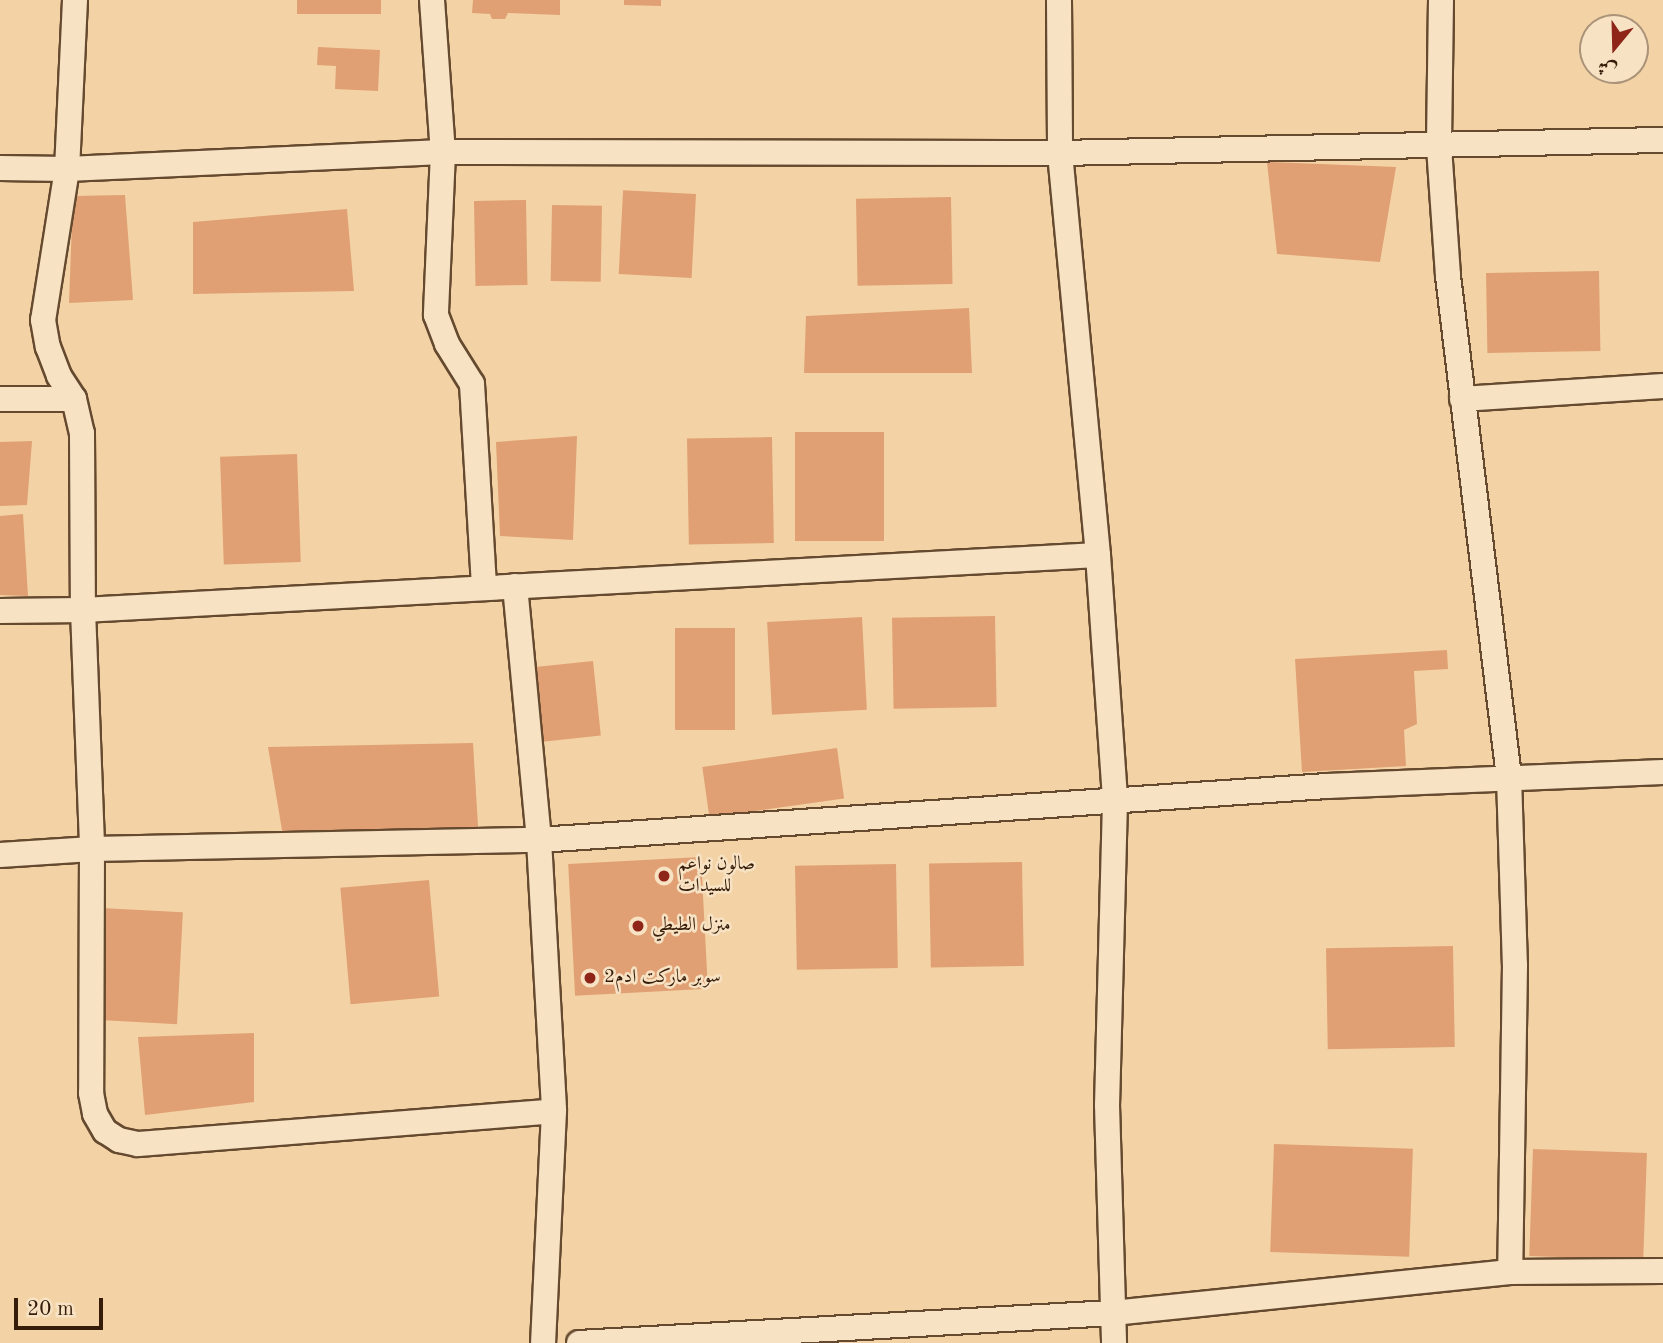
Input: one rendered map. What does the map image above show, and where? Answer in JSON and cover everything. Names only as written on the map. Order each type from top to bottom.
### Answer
[{"type":"street","points":[[75,0],[67,169],[43,320],[48,347],[59,376],[74,398],[82,433],[83,610],[92,849],[92,1093],[95,1114],[105,1131],[119,1140],[138,1144],[554,1111]]},
{"type":"street","points":[[432,0],[443,152],[436,315],[447,344],[472,384],[484,588]]},
{"type":"street","points":[[1059,0],[1060,153],[1098,555],[1115,801],[1107,1105],[1114,1343]]},
{"type":"street","points":[[1441,0],[1439,147],[1462,399],[1509,777],[1515,965],[1510,1272]]},
{"type":"street","points":[[0,168],[67,169],[443,152],[1060,153],[1439,147],[1663,140]]},
{"type":"street","points":[[1462,399],[1663,386]]},
{"type":"street","points":[[0,399],[74,398]]},
{"type":"street","points":[[0,611],[83,610],[1098,555]]},
{"type":"street","points":[[515,586],[539,840],[554,1111],[543,1343]]},
{"type":"street","points":[[0,855],[92,849],[539,840],[1509,777],[1663,772]]},
{"type":"street","points":[[579,1343],[1113,1313],[1510,1272],[1663,1271]]},
{"type":"building","points":[[297,0],[381,0],[381,14],[297,14]]},
{"type":"building","points":[[473,0],[560,0],[560,15],[508,13],[505,19],[492,19],[490,14],[472,13]]},
{"type":"building","points":[[624,0],[661,0],[661,6],[624,5]]},
{"type":"building","points":[[318,47],[380,50],[378,91],[335,89],[336,66],[317,65]]},
{"type":"building","points":[[1267,162],[1396,167],[1380,262],[1277,254]]},
{"type":"building","points":[[623,190],[696,194],[692,278],[619,274]]},
{"type":"building","points":[[125,195],[133,300],[69,303],[73,196]]},
{"type":"building","points":[[951,197],[953,284],[858,286],[856,199]]},
{"type":"building","points":[[526,200],[527,285],[475,286],[474,201]]},
{"type":"building","points":[[552,205],[602,206],[601,282],[551,281]]},
{"type":"building","points":[[347,209],[354,291],[193,294],[193,222]]},
{"type":"building","points":[[1599,271],[1600,351],[1487,353],[1486,273]]},
{"type":"building","points":[[969,308],[972,373],[804,373],[806,316]]},
{"type":"building","points":[[795,432],[884,432],[884,541],[795,541]]},
{"type":"building","points":[[577,436],[573,540],[500,536],[496,442]]},
{"type":"building","points":[[772,437],[774,543],[689,544],[687,438]]},
{"type":"building","points":[[32,441],[27,505],[0,506],[0,442]]},
{"type":"building","points":[[297,454],[301,562],[224,565],[220,457]]},
{"type":"building","points":[[23,514],[28,596],[0,595],[0,516]]},
{"type":"building","points":[[995,616],[997,707],[894,709],[892,618]]},
{"type":"building","points":[[862,617],[867,710],[772,715],[767,622]]},
{"type":"building","points":[[675,628],[735,628],[735,730],[675,730]]},
{"type":"building","points":[[1447,650],[1448,669],[1414,671],[1417,724],[1404,730],[1406,766],[1302,772],[1295,659]]},
{"type":"building","points":[[593,661],[601,736],[538,742],[530,668]]},
{"type":"building","points":[[473,743],[479,842],[283,836],[268,747]]},
{"type":"building","points":[[837,748],[844,799],[709,817],[702,767]]},
{"type":"building","name":"منزل الطيطي","points":[[701,857],[708,989],[575,996],[568,864]]},
{"type":"building","points":[[1022,862],[1024,966],[931,968],[929,864]]},
{"type":"building","points":[[896,864],[898,968],[797,970],[795,866]]},
{"type":"building","points":[[429,880],[439,997],[351,1004],[340,888]]},
{"type":"building","points":[[101,908],[183,912],[177,1024],[95,1020]]},
{"type":"building","points":[[1453,946],[1455,1047],[1328,1049],[1326,948]]},
{"type":"building","points":[[254,1033],[254,1102],[145,1115],[138,1037]]},
{"type":"building","points":[[1274,1144],[1413,1149],[1409,1257],[1270,1252]]},
{"type":"building","points":[[1533,1149],[1647,1153],[1643,1260],[1529,1256]]},
{"type":"place","name":"صالون نواعم للسيدات","points":[[664,876]]},
{"type":"place","name":"منزل الطيطي","points":[[638,926]]},
{"type":"place","name":"سوبر ماركت ادم2","points":[[590,978]]}]
